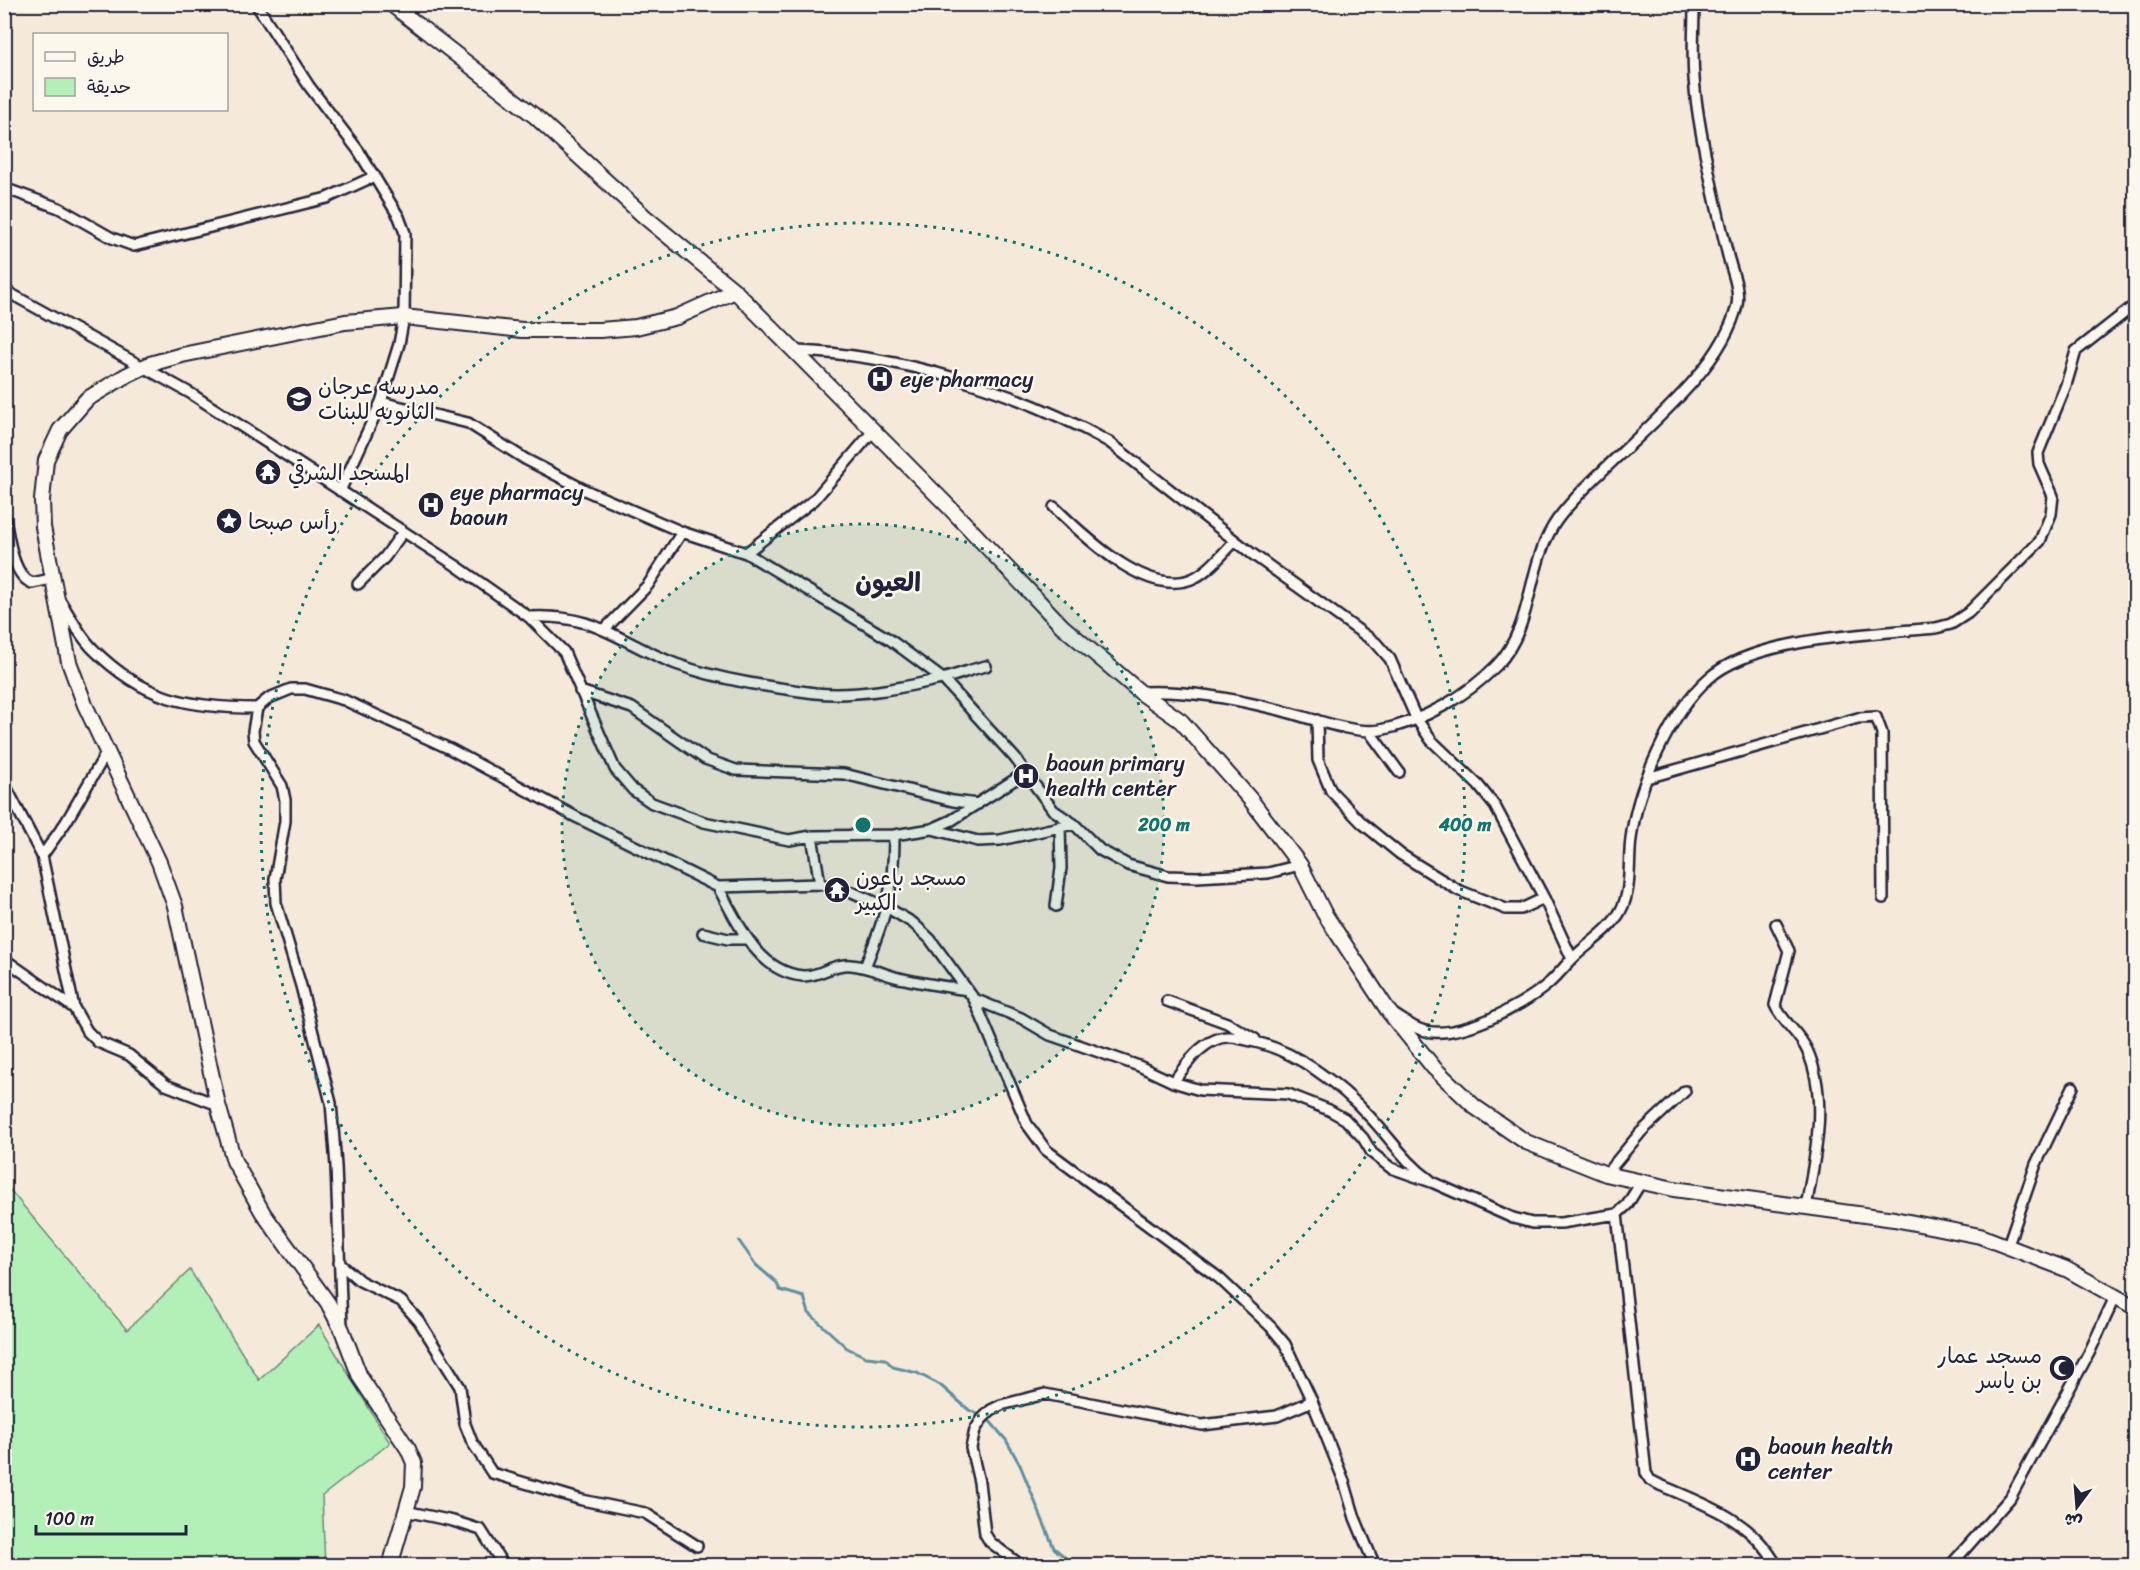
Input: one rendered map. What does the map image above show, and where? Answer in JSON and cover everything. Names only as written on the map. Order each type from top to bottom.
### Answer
[{"type":"street","points":[[256,4],[309,86],[358,150],[405,233],[404,317],[393,368],[381,402],[340,491]]},
{"type":"street","points":[[391,4],[536,117],[645,217],[735,291],[874,430],[1062,626],[1140,692],[1180,721],[1250,799],[1299,865],[1324,913],[1389,1012],[1434,1068],[1476,1107],[1526,1142],[1606,1174],[1640,1184],[1940,1227],[2008,1245],[2066,1269],[2136,1308]]},
{"type":"street","points":[[1140,692],[1206,694],[1369,731],[1416,718],[1458,697],[1505,656],[1517,636],[1541,553],[1557,521],[1576,498],[1683,392],[1717,349],[1736,308],[1736,285],[1707,166],[1694,79],[1694,4]]},
{"type":"street","points":[[4,188],[59,208],[112,238],[134,246],[327,198],[375,177]]},
{"type":"street","points":[[4,290],[190,393],[529,616],[564,652],[615,769],[633,790],[652,803],[704,822],[789,840],[812,836],[894,835],[932,829],[978,804],[1025,773]]},
{"type":"street","points":[[390,1566],[414,1481],[414,1463],[408,1449],[360,1377],[342,1330],[328,1303],[246,1185],[229,1146],[175,906],[159,862],[73,676],[51,579],[42,501],[46,460],[55,438],[74,412],[87,399],[144,367],[182,355],[345,322],[404,317],[522,330],[600,330],[660,322],[735,291]]},
{"type":"street","points":[[1389,1012],[1420,1030],[1448,1031],[1487,1020],[1549,984],[1572,959],[1608,927],[1621,910],[1627,885],[1631,835],[1647,778],[1674,723],[1693,695],[1723,666],[1762,649],[1936,628],[1951,624],[1968,613],[1995,583],[2036,546],[2044,533],[2051,514],[2053,496],[2039,464],[2038,453],[2066,385],[2076,351],[2136,304]]},
{"type":"street","points":[[796,351],[871,358],[968,383],[1048,411],[1109,442],[1235,541],[1376,643],[1390,659],[1416,718],[1431,740],[1478,785],[1495,806],[1544,898],[1572,959]]},
{"type":"street","points":[[381,402],[436,413],[468,423],[555,476],[682,532],[746,554],[889,639],[943,679],[1015,758],[1053,810],[1074,824],[1100,850],[1128,865],[1168,876],[1268,873],[1299,865]]},
{"type":"street","points":[[746,554],[814,500],[874,430]]},
{"type":"street","points":[[1054,507],[1111,555],[1155,581],[1169,583],[1195,578],[1235,541]]},
{"type":"street","points":[[4,515],[14,558],[24,578],[32,583],[51,579]]},
{"type":"street","points":[[358,584],[385,557],[403,532]]},
{"type":"street","points":[[606,629],[654,578],[682,532]]},
{"type":"street","points":[[56,594],[93,649],[136,682],[157,694],[193,705],[257,708]]},
{"type":"street","points":[[529,616],[561,616],[606,629],[653,654],[699,672],[788,690],[832,695],[943,679],[986,666]]},
{"type":"street","points":[[342,1330],[331,1103],[301,986],[276,903],[276,879],[285,821],[285,800],[282,786],[254,741],[253,721],[257,708],[269,698],[291,689],[305,689],[344,700],[450,749],[576,817],[718,886],[820,884],[852,892],[888,908],[913,923],[930,939],[974,999],[1027,1124],[1046,1150],[1191,1256],[1270,1327],[1285,1344],[1312,1401],[1344,1480],[1354,1518],[1375,1566]]},
{"type":"street","points":[[580,691],[632,708],[705,759],[736,770],[844,774],[953,801],[978,804]]},
{"type":"street","points":[[1647,778],[1858,718],[1876,717],[1882,733],[1883,898]]},
{"type":"street","points":[[1317,720],[1318,760],[1331,792],[1362,823],[1400,854],[1458,890],[1506,909],[1521,909],[1544,898]]},
{"type":"street","points":[[1369,731],[1399,772]]},
{"type":"street","points":[[42,856],[66,822],[108,750]]},
{"type":"street","points":[[4,783],[42,856],[74,1008],[91,1037],[123,1052],[157,1080],[177,1091],[218,1105]]},
{"type":"street","points":[[932,829],[978,841],[1000,840],[1074,824]]},
{"type":"street","points":[[1056,906],[1061,868],[1060,826]]},
{"type":"street","points":[[866,968],[888,908],[894,877],[894,835]]},
{"type":"street","points":[[812,836],[820,884]]},
{"type":"street","points":[[718,886],[747,939],[773,965],[801,976],[840,965],[866,968],[897,978],[967,990]]},
{"type":"street","points":[[1776,924],[1789,951],[1775,1005],[1802,1039],[1809,1053],[1816,1090],[1817,1141],[1806,1207]]},
{"type":"street","points":[[703,933],[728,939],[747,939]]},
{"type":"street","points":[[4,959],[74,1008]]},
{"type":"street","points":[[974,999],[1021,1018],[1050,1035],[1139,1066],[1173,1082],[1200,1090],[1288,1094],[1329,1110],[1345,1119],[1363,1138],[1372,1154],[1391,1168],[1434,1183],[1513,1218],[1532,1223],[1561,1223],[1617,1214],[1627,1205],[1640,1184]]},
{"type":"street","points":[[1167,1001],[1227,1023],[1297,1060],[1346,1093],[1371,1118],[1409,1164],[1434,1183]]},
{"type":"street","points":[[1173,1082],[1201,1048],[1213,1040],[1231,1037],[1263,1043]]},
{"type":"street","points":[[2008,1245],[2036,1164],[2073,1087]]},
{"type":"street","points":[[1606,1174],[1641,1132],[1685,1091]]},
{"type":"street","points":[[1617,1214],[1646,1473],[1650,1480],[1726,1513],[1739,1521],[1769,1552],[1777,1566]]},
{"type":"street","points":[[339,1263],[360,1281],[400,1301],[419,1321],[460,1387],[465,1424],[472,1442],[492,1473],[582,1500],[645,1513],[697,1546]]},
{"type":"street","points":[[1950,1566],[2010,1498],[2089,1353],[2116,1295]]},
{"type":"street","points":[[1022,1566],[990,1542],[986,1534],[971,1448],[975,1430],[991,1410],[1017,1400],[1045,1394],[1202,1425],[1277,1416],[1312,1401]]},
{"type":"street","points":[[405,1511],[453,1521],[481,1530],[504,1566]]},
{"type":"green space","points":[[5,1184],[127,1330],[190,1270],[259,1380],[319,1325],[390,1443],[322,1496],[325,1565],[5,1565]]},
{"type":"waterway","points":[[739,1241],[756,1265],[776,1282],[780,1290],[804,1297],[809,1313],[847,1348],[866,1357],[885,1359],[893,1367],[917,1373],[940,1385],[969,1410],[988,1419],[1006,1440],[1020,1465],[1054,1548],[1075,1566]]},
{"type":"place","name":"eye pharmacy","points":[[880,379]]},
{"type":"place","name":"مدرسه عرجان الثانويه للبنات","points":[[299,399]]},
{"type":"place","name":"المسجد الشرقي","points":[[268,472]]},
{"type":"place","name":"eye pharmacy baoun","points":[[431,505]]},
{"type":"place","name":"رأس صبحا","points":[[229,521]]},
{"type":"place","name":"baoun primary health center","points":[[1026,776]]},
{"type":"place","name":"مسجد باعون الكبير","points":[[837,890]]},
{"type":"place","name":"مسجد عمار بن ياسر","points":[[2062,1368]]},
{"type":"place","name":"baoun health center","points":[[1748,1459]]},
{"type":"district","name":"العيون","points":[[888,582]]}]
